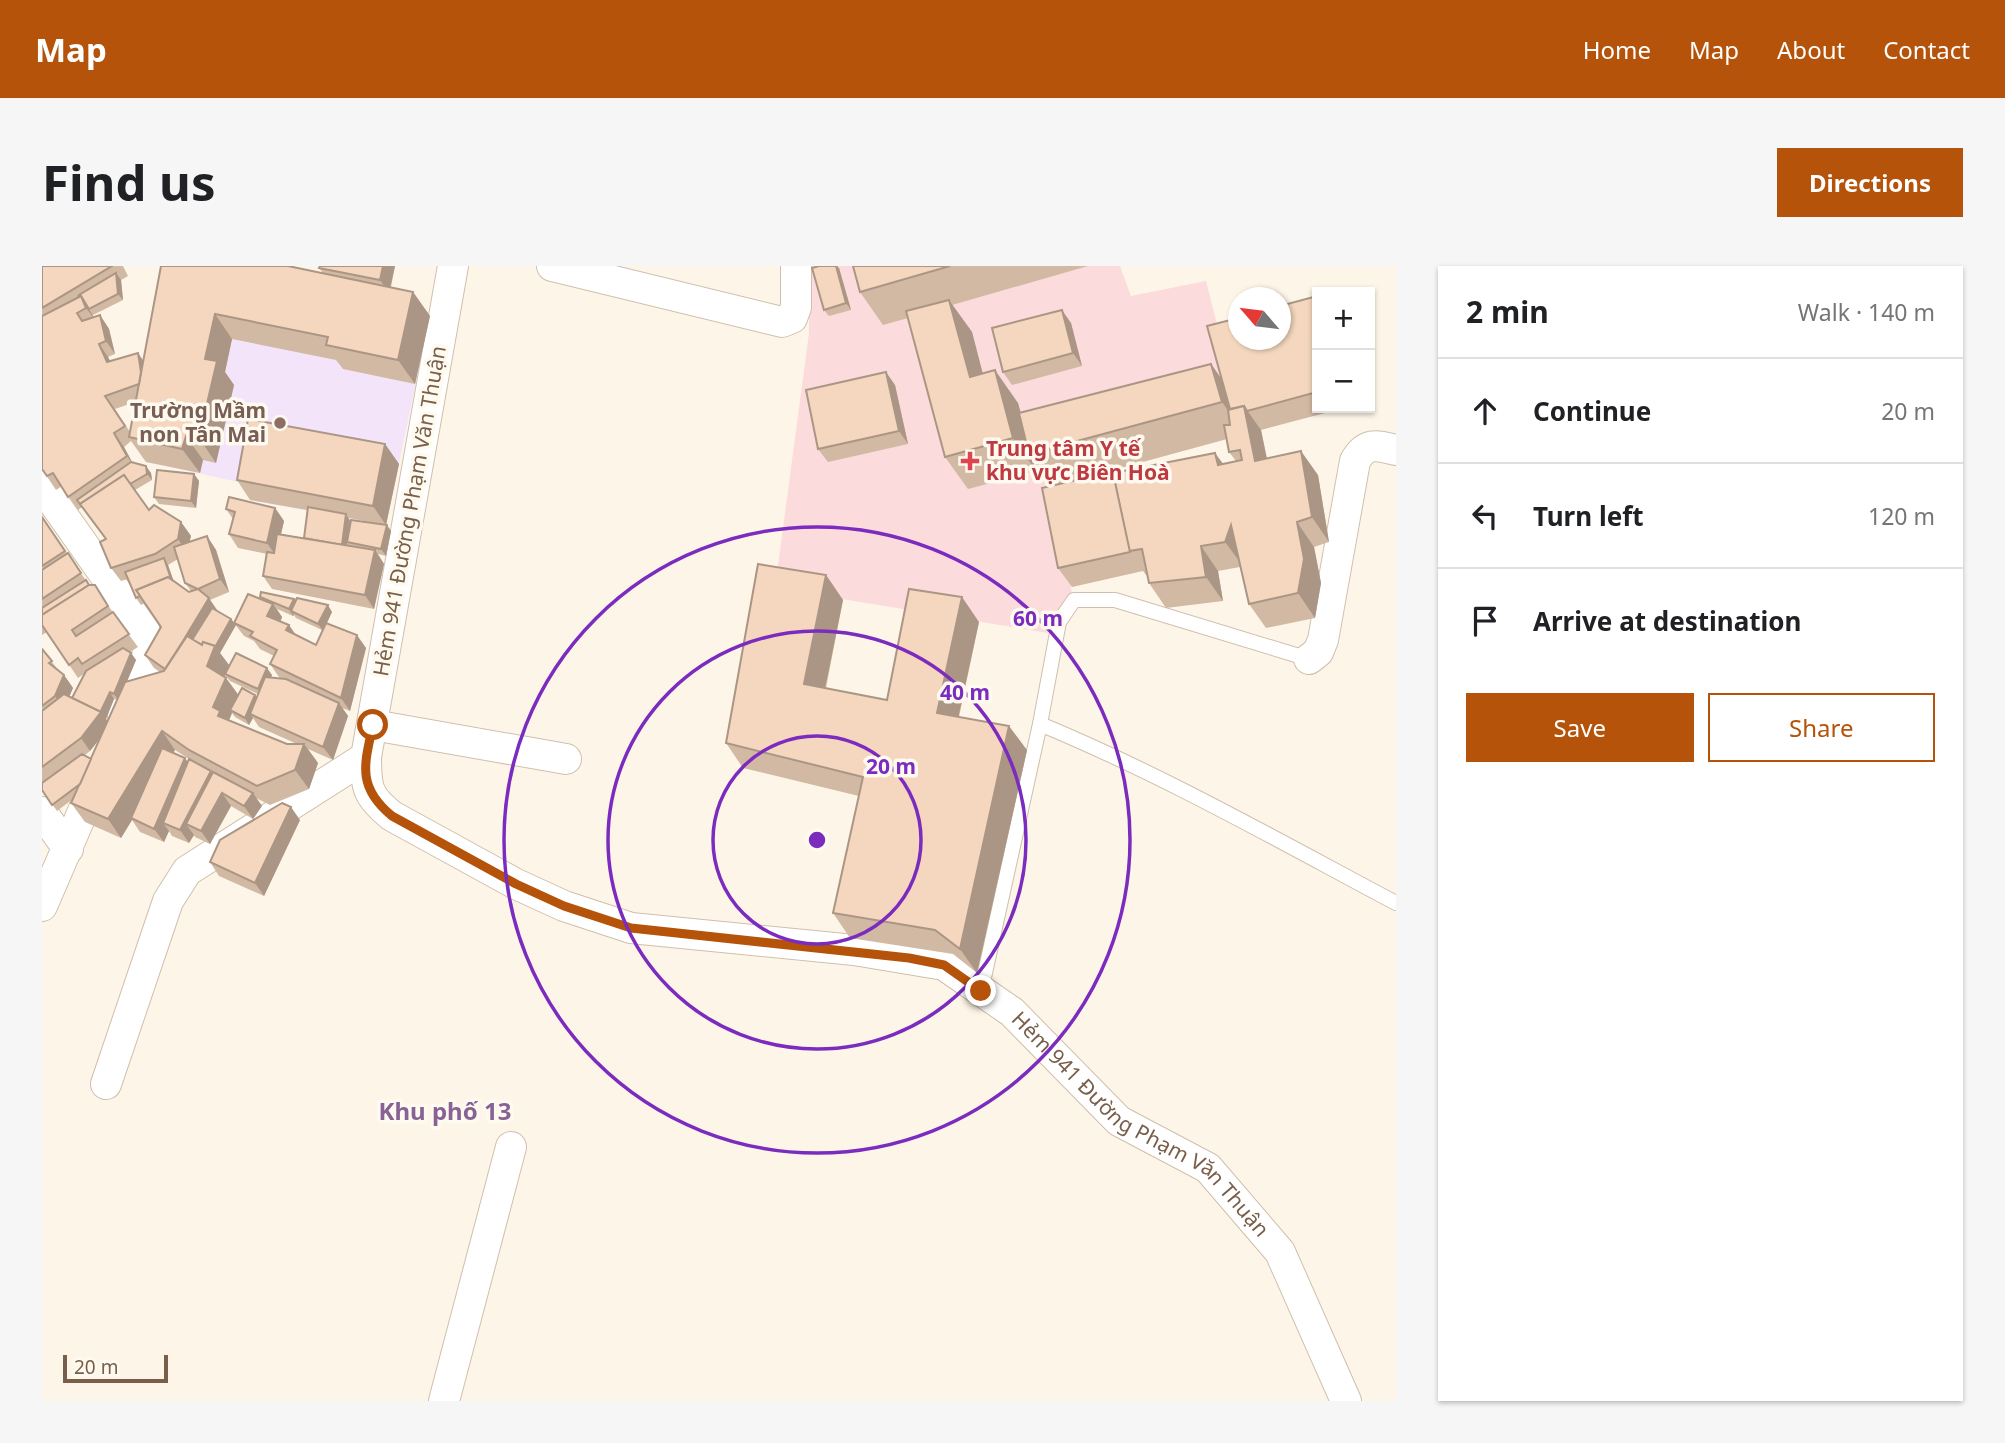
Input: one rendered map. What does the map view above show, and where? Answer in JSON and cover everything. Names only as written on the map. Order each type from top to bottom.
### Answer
[{"type":"street","name":"Hẻm 941 Đường Phạm Văn Thuận","points":[[453,266],[366,757],[366,787],[377,804],[392,816],[516,884],[564,906],[631,928],[854,950],[944,965],[1012,1012],[1119,1121],[1208,1168],[1280,1252],[1346,1401]]},
{"type":"street","points":[[552,266],[782,322],[792,318],[796,307],[796,266]]},
{"type":"street","points":[[1309,659],[1318,652],[1324,640],[1355,461],[1362,449],[1374,444],[1396,450]]},
{"type":"street","points":[[42,486],[150,642],[148,655],[42,906]]},
{"type":"street","points":[[373,725],[566,759]]},
{"type":"street","points":[[106,1084],[168,901],[187,871],[366,757]]},
{"type":"street","points":[[42,812],[68,849]]},
{"type":"street","points":[[444,1401],[511,1147]]},
{"type":"lane","points":[[981,991],[1040,724],[1059,622],[1074,600],[1115,600],[1309,659]]},
{"type":"lane","points":[[1040,724],[1090,744],[1208,803],[1396,903]]},
{"type":"shaded area","name":"Trường Mầm non Tân Mai","points":[[183,266],[430,316],[386,525],[250,500],[252,485],[146,462]]},
{"type":"shaded area","name":"Trung tâm Y tế khu vực Biên Hoà","points":[[809,266],[1120,266],[1131,296],[1206,281],[1245,434],[1052,487],[1072,593],[1052,619],[1048,633],[775,588],[809,333]]},
{"type":"building","points":[[42,266],[112,266],[42,308]]},
{"type":"building","points":[[161,266],[288,266],[413,292],[398,360],[326,345],[328,337],[215,314],[205,359],[217,361],[199,438],[186,436],[182,449],[129,437]]},
{"type":"building","points":[[383,266],[380,280],[319,268]]},
{"type":"building","points":[[836,266],[846,303],[824,310],[812,268]]},
{"type":"building","points":[[853,266],[950,266],[860,292]]},
{"type":"building","points":[[116,273],[118,294],[89,309],[79,295]]},
{"type":"building","points":[[81,296],[86,308],[77,313],[82,321],[100,315],[106,341],[99,344],[107,362],[138,353],[141,372],[139,384],[105,396],[125,426],[114,433],[127,456],[68,497],[53,473],[47,476],[42,469],[42,316]]},
{"type":"building","points":[[1312,297],[1312,393],[1247,411],[1244,406],[1230,409],[1207,326],[1228,321],[1228,350],[1291,350],[1291,303]]},
{"type":"building","points":[[949,300],[970,377],[995,370],[1013,438],[945,457],[906,311]]},
{"type":"building","points":[[1062,310],[1073,353],[1003,372],[992,328]]},
{"type":"building","points":[[1211,364],[1222,402],[1029,454],[1019,413]]},
{"type":"building","points":[[886,372],[899,431],[818,449],[806,390]]},
{"type":"building","points":[[1244,406],[1255,461],[1301,451],[1312,517],[1297,522],[1304,559],[1298,593],[1249,604],[1231,525],[1225,542],[1201,546],[1206,577],[1149,583],[1142,549],[1129,551],[1113,473],[1215,453],[1218,465],[1242,460],[1240,450],[1229,452],[1224,425],[1230,425],[1228,410]]},
{"type":"building","points":[[248,419],[385,444],[373,506],[237,480]]},
{"type":"building","points":[[131,462],[146,466],[147,474],[130,484],[124,475],[80,504],[77,500]]},
{"type":"building","points":[[157,470],[194,474],[191,501],[154,497]]},
{"type":"building","points":[[1115,471],[1113,473],[1130,552],[1058,568],[1042,488]]},
{"type":"building","points":[[124,475],[149,510],[154,505],[181,522],[178,539],[155,554],[111,568],[100,542],[106,539],[80,504]]},
{"type":"building","points":[[229,497],[275,508],[267,543],[229,534],[235,512],[226,509]]},
{"type":"building","points":[[308,507],[346,514],[342,545],[304,538]]},
{"type":"building","points":[[42,517],[65,551],[42,566]]},
{"type":"building","points":[[351,520],[387,525],[381,549],[347,542]]},
{"type":"building","points":[[277,534],[375,550],[365,595],[263,576],[267,552],[274,553]]},
{"type":"building","points":[[207,536],[220,579],[198,589],[185,583],[174,547]]},
{"type":"building","points":[[68,553],[81,573],[42,599],[42,570]]},
{"type":"building","points":[[164,558],[171,579],[168,577],[136,590],[140,596],[136,598],[125,572]]},
{"type":"building","points":[[758,564],[826,575],[804,684],[887,700],[909,589],[962,597],[937,713],[1009,726],[960,949],[935,930],[833,913],[863,777],[726,743]]},
{"type":"building","points":[[168,577],[189,592],[198,589],[209,598],[165,669],[145,655],[161,627],[136,590]]},
{"type":"building","points":[[86,580],[89,585],[42,615],[42,608]]},
{"type":"building","points":[[89,585],[95,585],[108,606],[72,630],[76,636],[113,612],[129,634],[82,664],[78,658],[69,665],[42,625],[42,615]]},
{"type":"building","points":[[261,592],[294,599],[289,609],[260,597]]},
{"type":"building","points":[[248,594],[273,604],[267,616],[289,625],[286,630],[316,645],[326,623],[357,635],[341,698],[270,664],[277,650],[250,636],[253,632],[234,623]]},
{"type":"building","points":[[297,598],[328,605],[318,624],[291,611]]},
{"type":"building","points":[[212,608],[231,619],[214,649],[215,646],[203,642],[202,645],[192,640]]},
{"type":"building","points":[[187,636],[202,645],[203,642],[215,646],[207,666],[226,678],[213,707],[220,711],[218,716],[287,744],[304,744],[295,770],[257,786],[189,750],[162,731],[108,819],[71,803],[125,682],[164,671]]},
{"type":"building","points":[[123,648],[131,653],[114,694],[110,692],[101,712],[72,698],[86,671]]},
{"type":"building","points":[[42,649],[52,661],[49,663],[64,675],[55,696],[42,706]]},
{"type":"building","points":[[236,653],[267,668],[258,689],[225,674]]},
{"type":"building","points":[[265,677],[286,679],[339,703],[323,747],[250,714]]},
{"type":"building","points":[[242,688],[255,695],[245,718],[230,710]]},
{"type":"building","points":[[64,694],[101,712],[81,738],[42,767],[42,711]]},
{"type":"building","points":[[162,748],[185,758],[154,829],[131,818]]},
{"type":"building","points":[[82,754],[91,759],[80,784],[52,805],[42,790],[42,783]]},
{"type":"building","points":[[189,759],[211,771],[180,830],[163,823]]},
{"type":"building","points":[[213,772],[253,793],[244,806],[222,793],[201,831],[186,824]]},
{"type":"building","points":[[282,803],[291,807],[255,883],[210,862],[220,840]]},
{"type":"place","name":"Trường Mầm non Tân Mai","points":[[280,423]]},
{"type":"place","name":"Trung tâm Y tế khu vực Biên Hoà","points":[[970,461]]},
{"type":"district","name":"Khu phố 13","points":[[445,1112]]},
{"type":"route","points":[[373,725],[366,757],[366,787],[377,804],[392,816],[516,884],[564,906],[631,928],[854,950],[944,965],[981,991]]}]
